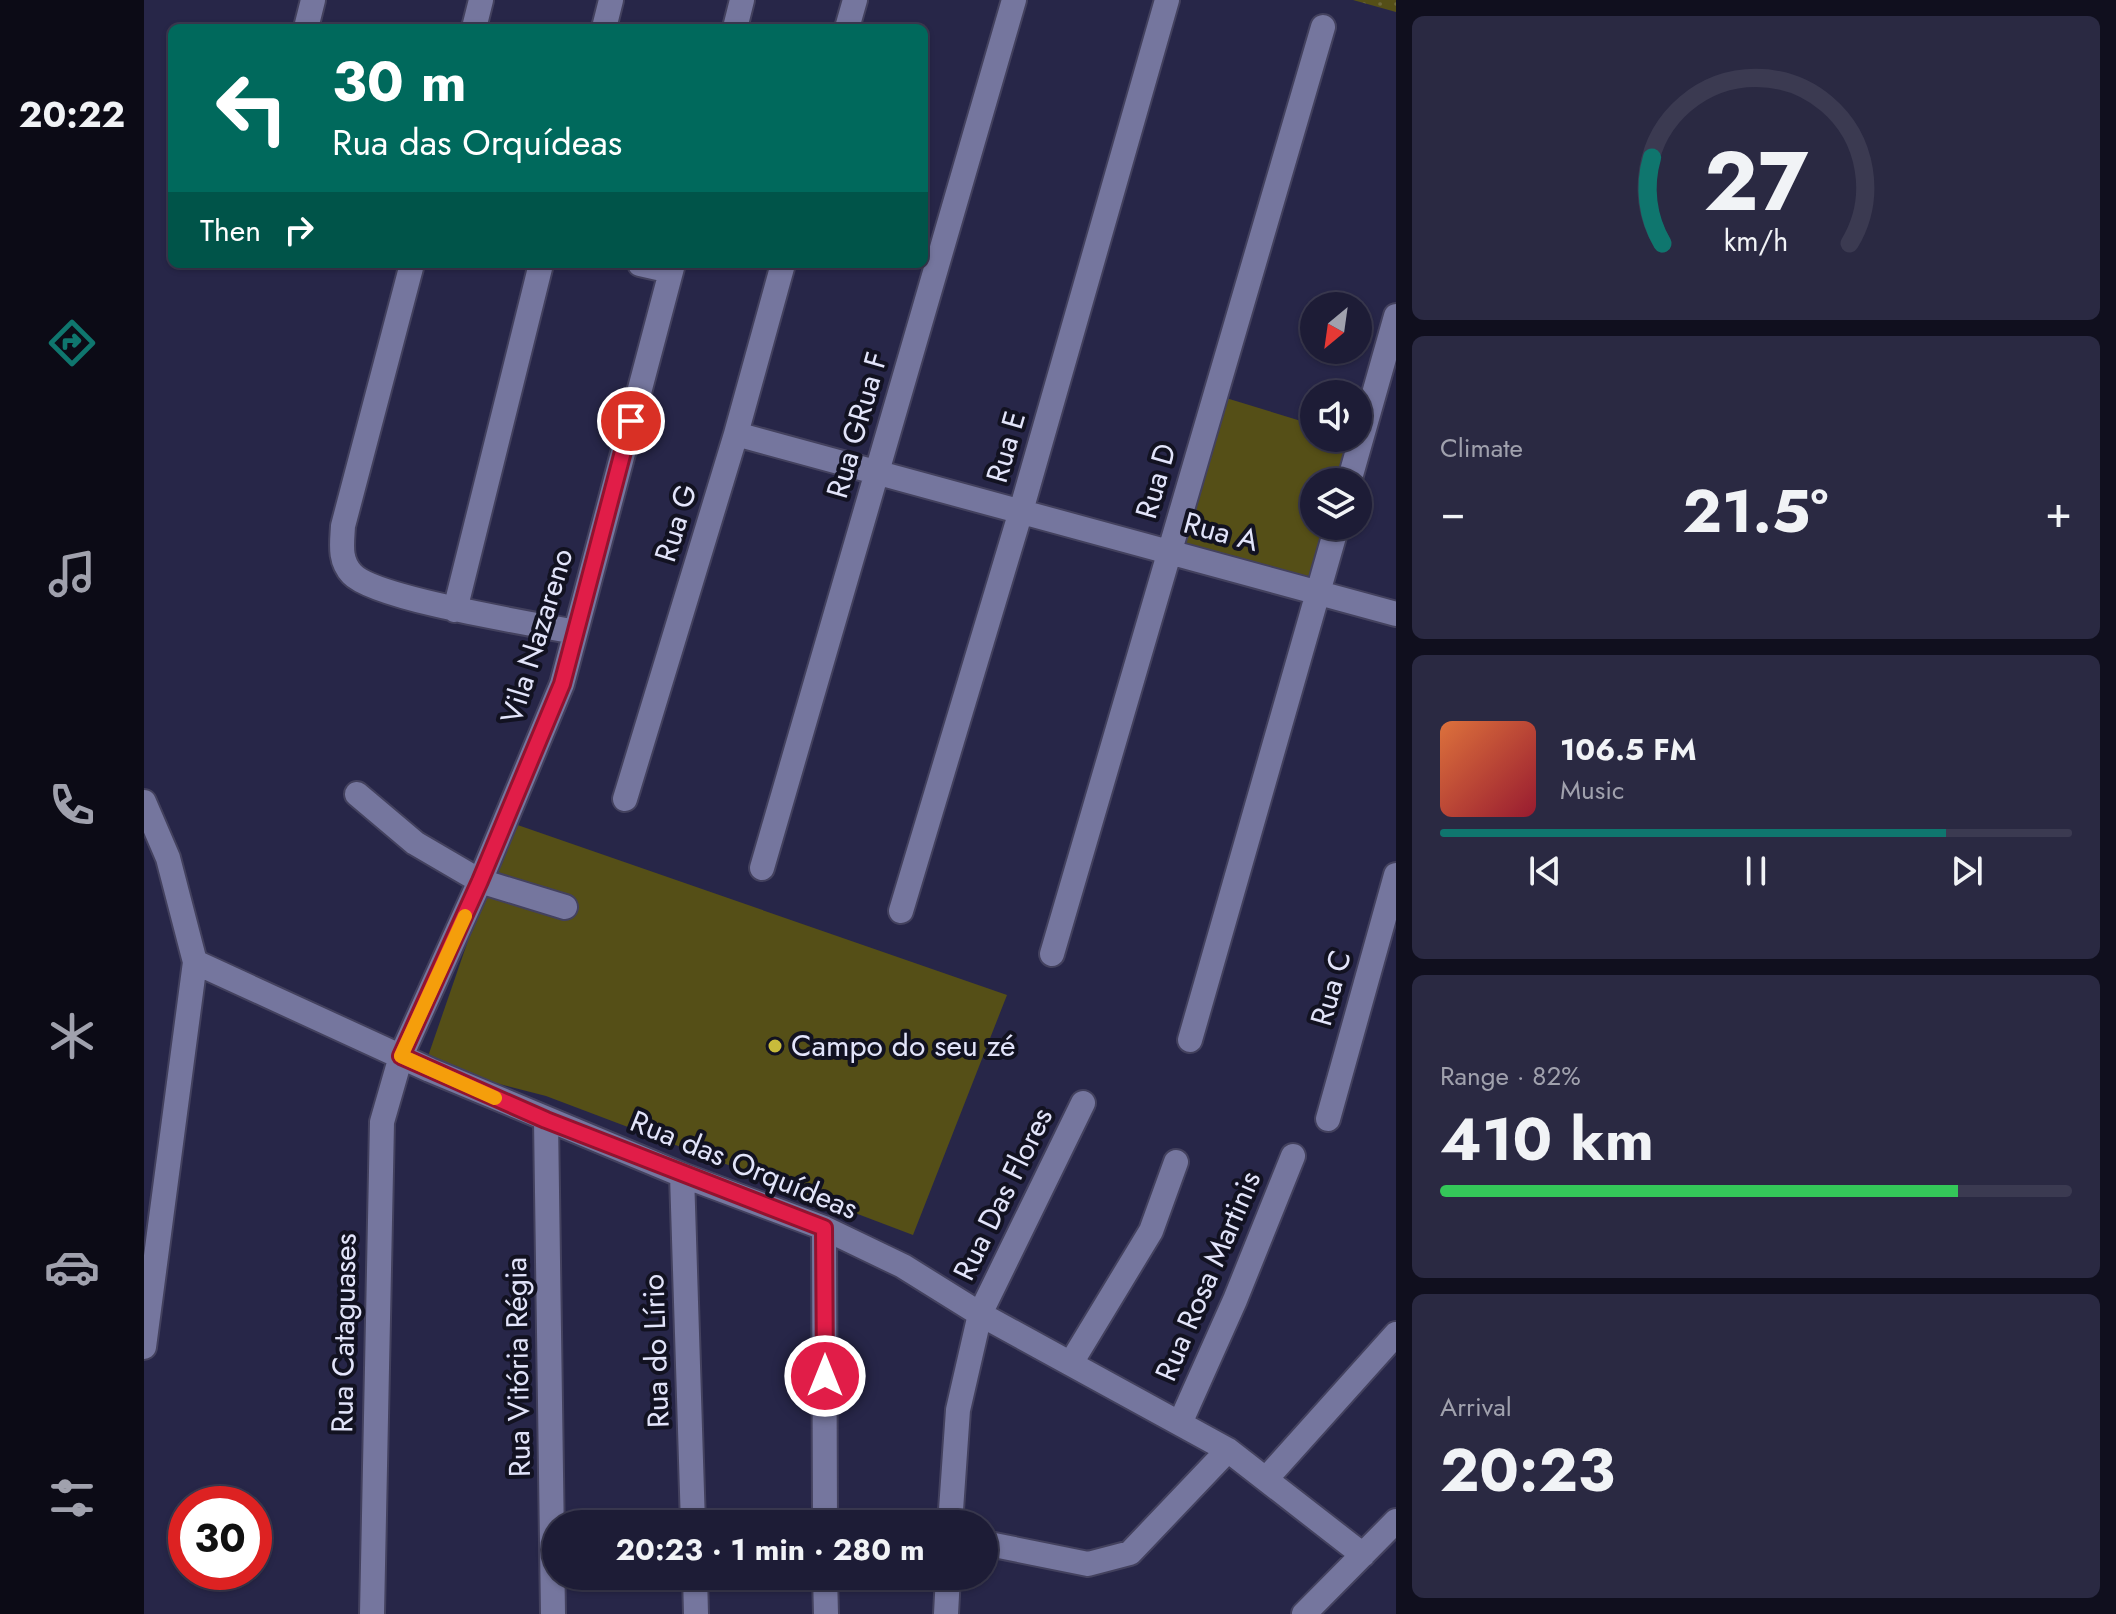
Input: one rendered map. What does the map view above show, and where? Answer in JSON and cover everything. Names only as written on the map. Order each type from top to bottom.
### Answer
[{"type":"street","points":[[307,24],[313,0]]},
{"type":"street","points":[[475,24],[481,0]]},
{"type":"street","points":[[605,24],[611,0]]},
{"type":"street","points":[[736,24],[742,0]]},
{"type":"street","points":[[848,24],[855,0]]},
{"type":"street","name":"Rua GRua F","points":[[762,868],[1014,0]]},
{"type":"street","name":"Rua E","points":[[901,911],[1021,511],[1167,0]]},
{"type":"street","name":"Rua D","points":[[1052,954],[1323,27]]},
{"type":"street","points":[[411,268],[343,526],[341,550],[345,565],[354,577],[455,610],[575,632]]},
{"type":"street","points":[[455,610],[540,268]]},
{"type":"street","name":"Vila Nazareno","points":[[401,1056],[480,881],[562,684],[672,268]]},
{"type":"street","name":"Rua G","points":[[625,799],[736,434],[782,268]]},
{"type":"street","points":[[1353,468],[1396,316]]},
{"type":"street","name":"Rua A","points":[[736,434],[1396,614]]},
{"type":"street","points":[[1190,1040],[1333,540]]},
{"type":"street","points":[[357,794],[415,843],[480,881],[565,907]]},
{"type":"street","points":[[144,802],[168,858],[195,962],[144,1347]]},
{"type":"street","name":"Rua C","points":[[1328,1119],[1396,875]]},
{"type":"street","name":"Rua das Orquídeas","points":[[195,962],[546,1120],[824,1228],[903,1266],[980,1314],[1181,1421],[1228,1450],[1363,1555]]},
{"type":"street","name":"Rua Cataguases","points":[[372,1614],[379,1160],[382,1122],[401,1056]]},
{"type":"street","name":"Rua Das Flores","points":[[951,1510],[958,1410],[980,1314],[1083,1103]]},
{"type":"street","name":"Rua Vitória Régia","points":[[546,1120],[553,1614]]},
{"type":"street","name":"Rua Rosa Martinis","points":[[1181,1421],[1235,1300],[1293,1156]]},
{"type":"street","points":[[1071,1363],[1151,1231],[1176,1162]]},
{"type":"street","name":"Rua do Lírio","points":[[682,1175],[693,1510]]},
{"type":"street","points":[[824,1228],[825,1510]]},
{"type":"street","points":[[1266,1479],[1396,1334]]},
{"type":"street","points":[[998,1546],[1088,1564],[1130,1553],[1228,1450]]},
{"type":"street","points":[[1304,1614],[1396,1521]]},
{"type":"street","points":[[695,1590],[696,1614]]},
{"type":"street","points":[[825,1590],[826,1614]]},
{"type":"street","points":[[946,1614],[947,1590]]},
{"type":"shaded area","points":[[1353,0],[1396,0],[1396,12]]},
{"type":"shaded area","points":[[1213,394],[1300,421],[1300,452],[1354,452],[1352,468],[1300,468],[1300,540],[1333,540],[1318,592],[1169,552]]},
{"type":"shaded area","name":"Campo do seu zé","points":[[509,822],[1007,995],[913,1235],[546,1096],[425,1065]]},
{"type":"slow traffic","points":[[465,916],[401,1056],[495,1098]]},
{"type":"place","name":"Campo do seu zé","points":[[775,1046]]},
{"type":"route","points":[[631,421],[562,684],[480,881],[401,1056],[546,1120],[824,1228],[825,1376]]}]
